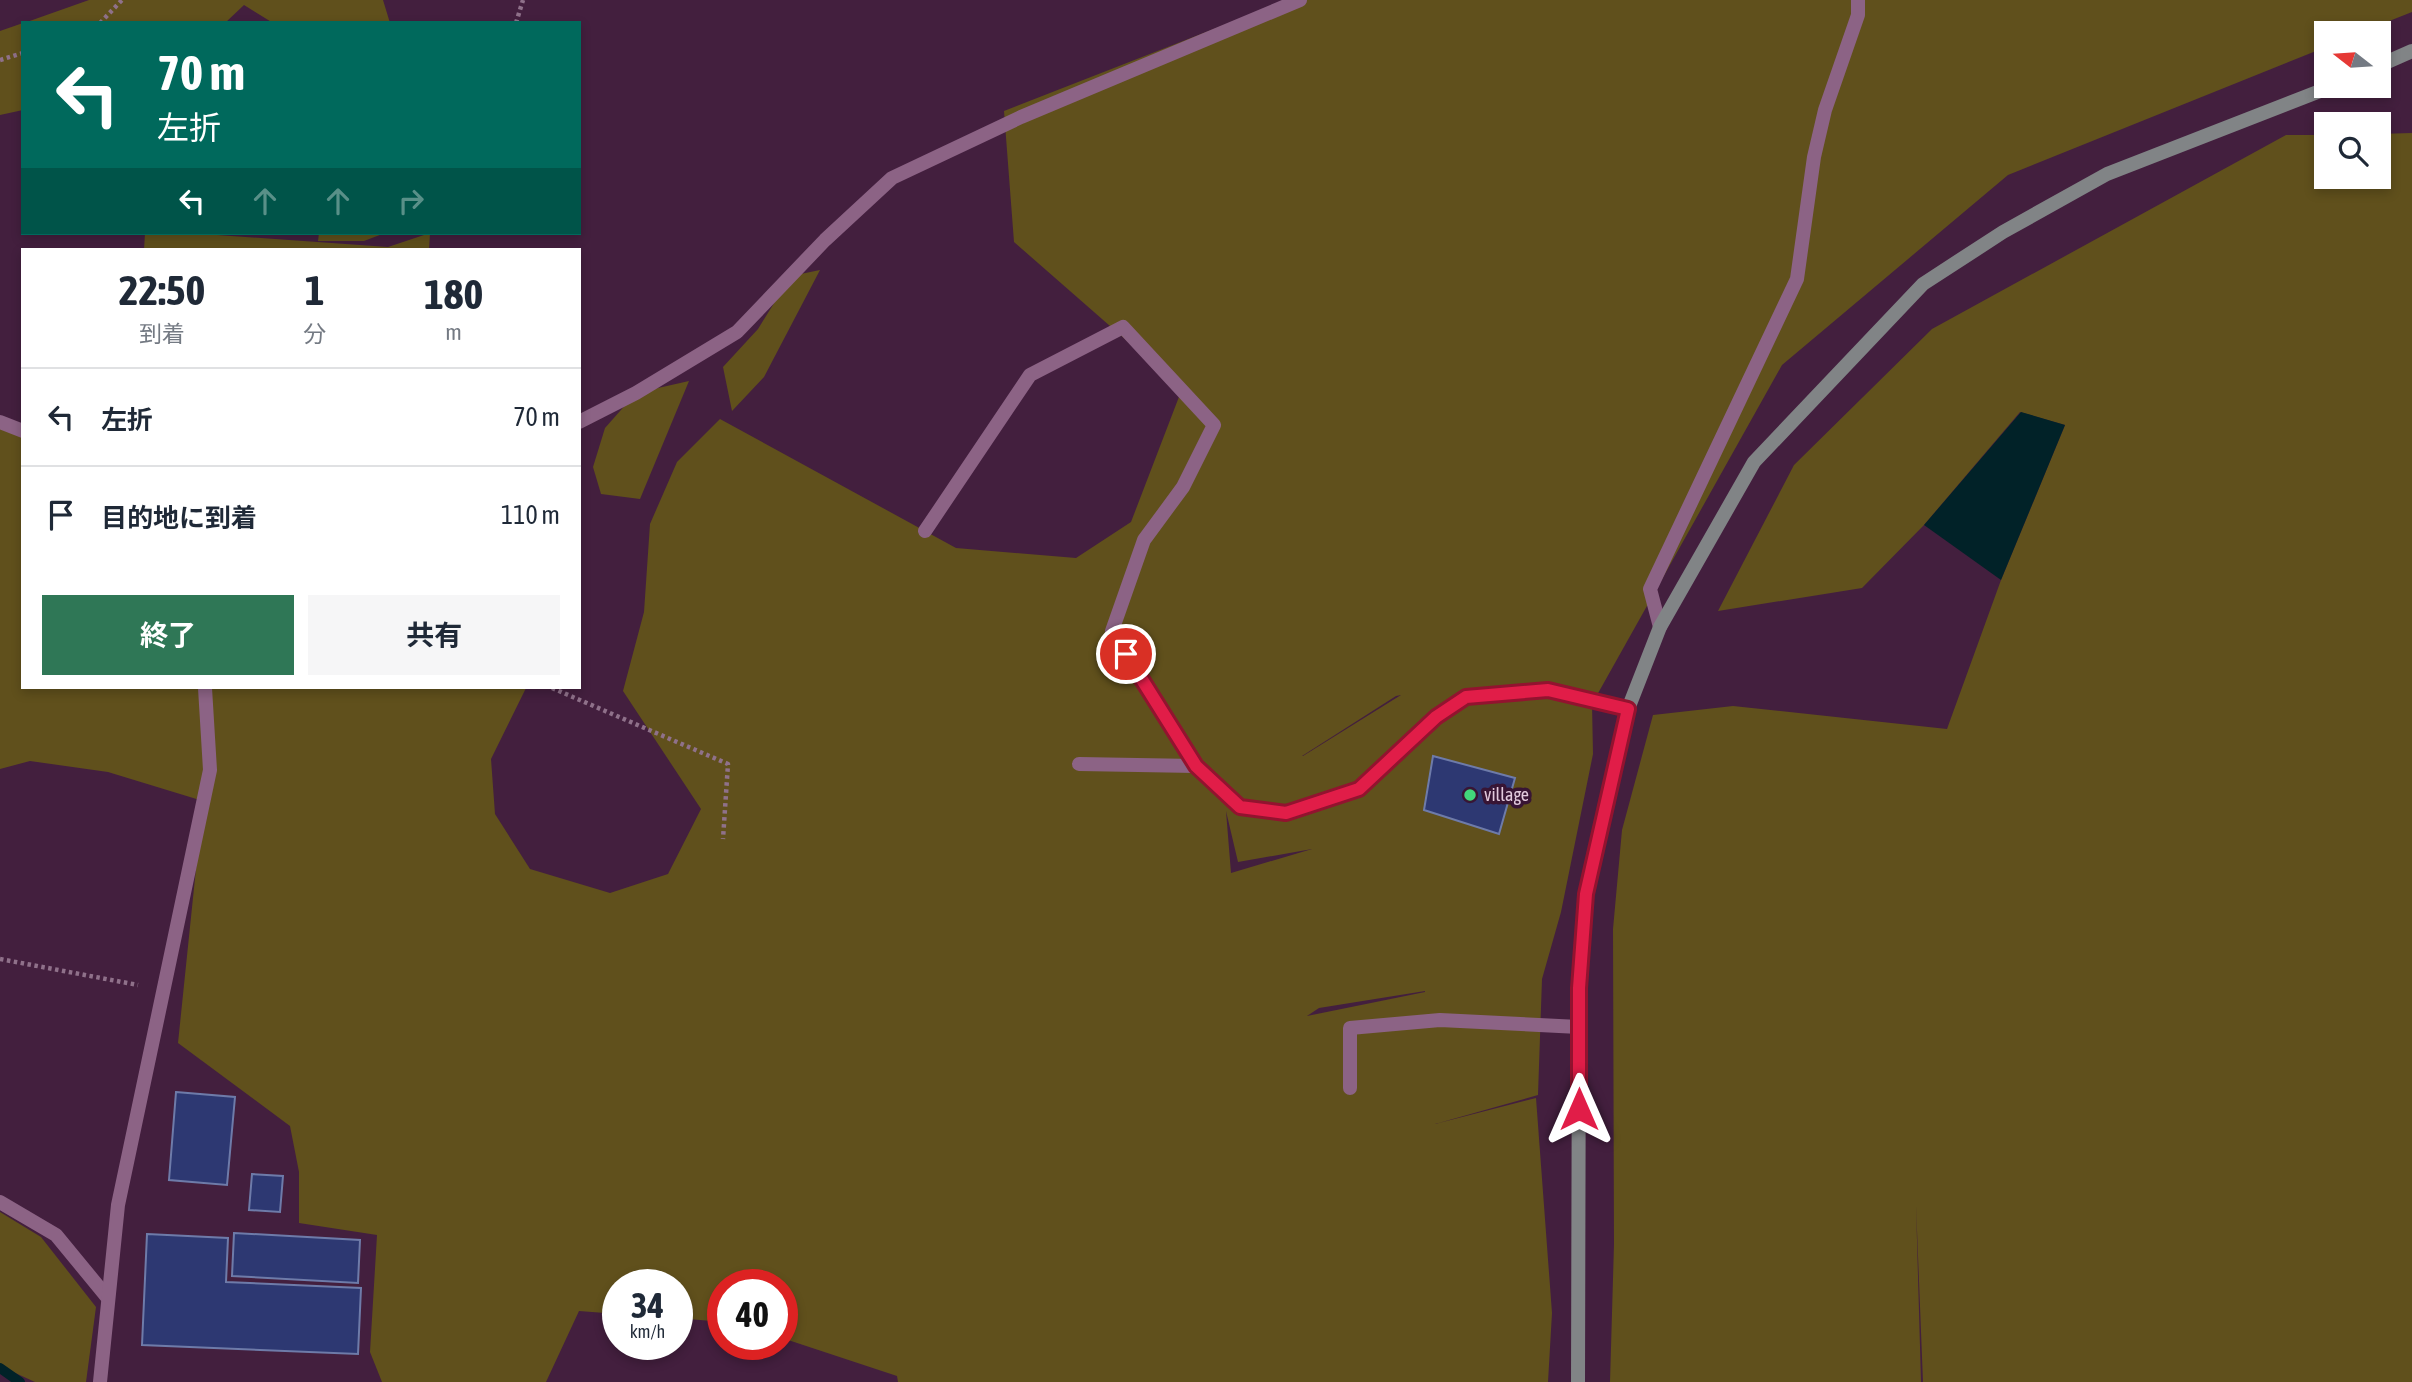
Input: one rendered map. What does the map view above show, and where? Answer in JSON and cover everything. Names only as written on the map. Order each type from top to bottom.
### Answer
[{"type":"street","points":[[581,421],[636,393],[737,332],[825,240],[892,178],[1021,117],[1300,0]]},
{"type":"street","points":[[1660,627],[1650,589],[1797,279],[1814,157],[1825,110],[1858,15],[1858,0]]},
{"type":"street","points":[[2391,60],[2412,51]]},
{"type":"street","points":[[1578,1382],[1579,1027],[1586,894],[1628,709],[1660,627],[1754,462],[1923,284],[2003,232],[2107,174],[2314,93]]},
{"type":"street","points":[[925,531],[1030,375],[1123,327],[1214,425],[1183,486],[1144,540],[1112,631],[1196,766],[1240,807],[1286,813],[1359,789],[1436,717],[1466,697],[1548,690],[1628,709]]},
{"type":"street","points":[[0,422],[21,430]]},
{"type":"street","points":[[100,1382],[118,1205],[210,770],[205,689]]},
{"type":"street","points":[[1079,764],[1196,766]]},
{"type":"street","points":[[1350,1088],[1350,1028],[1440,1020],[1579,1027]]},
{"type":"street","points":[[0,1202],[56,1235],[107,1297]]},
{"type":"path","points":[[102,21],[122,0]]},
{"type":"path","points":[[517,21],[523,0]]},
{"type":"path","points":[[0,60],[21,54]]},
{"type":"path","points":[[554,689],[728,764],[723,839]]},
{"type":"path","points":[[0,959],[163,990]]},
{"type":"shaded area","points":[[89,0],[383,0],[389,21],[270,21],[244,5],[227,21],[30,21]]},
{"type":"shaded area","points":[[1288,0],[2412,0],[2412,12],[2389,21],[2314,21],[2314,52],[2008,175],[1782,365],[1592,704],[1593,754],[1561,912],[1542,979],[1538,1095],[1435,1124],[1536,1098],[1552,1313],[1548,1382],[898,1382],[897,1376],[798,1343],[798,1269],[707,1269],[707,1321],[693,1319],[693,1269],[602,1269],[602,1313],[579,1311],[546,1382],[382,1382],[370,1352],[377,1235],[299,1223],[299,1172],[290,1126],[178,1043],[203,801],[108,772],[30,761],[0,769],[0,427],[21,434],[21,689],[526,689],[491,759],[495,814],[530,869],[610,893],[668,874],[701,809],[623,691],[644,612],[650,524],[677,462],[720,419],[956,548],[1076,558],[1131,522],[1182,389],[1014,242],[1004,111]],"holes":[[[1401,695],[1303,756],[1396,696]],[[1226,811],[1238,862],[1312,849],[1231,873]],[[1425,992],[1307,1016],[1319,1008]]]},
{"type":"shaded area","points":[[21,24],[21,110],[0,115],[0,31]]},
{"type":"shaded area","points":[[2412,133],[2412,1382],[1923,1382],[1916,1205],[1921,1382],[1610,1382],[1614,1244],[1613,929],[1622,830],[1653,715],[1733,706],[1947,729],[2001,580],[2065,425],[2020,412],[1924,525],[1862,588],[1718,611],[1794,465],[1932,329],[2286,135],[2314,135],[2314,189],[2391,189],[2391,134]]},
{"type":"shaded area","points":[[145,235],[217,235],[388,247],[430,235],[429,248],[144,248]]},
{"type":"shaded area","points":[[319,235],[380,235],[364,241],[318,241]]},
{"type":"shaded area","points":[[820,270],[764,377],[732,411],[723,367],[758,329],[791,276]]},
{"type":"shaded area","points":[[689,381],[640,499],[601,494],[593,467],[605,428],[636,393]]},
{"type":"shaded area","points":[[2021,412],[2065,425],[2001,580],[1924,525]]},
{"type":"shaded area","points":[[0,1212],[41,1237],[96,1307],[86,1382],[35,1382],[0,1366]]},
{"type":"building","points":[[1433,756],[1515,778],[1499,834],[1424,810]]},
{"type":"building","points":[[176,1092],[235,1097],[227,1185],[169,1180]]},
{"type":"building","points":[[252,1174],[283,1176],[280,1212],[249,1210]]},
{"type":"building","points":[[234,1233],[360,1240],[358,1283],[232,1276]]},
{"type":"building","points":[[147,1234],[228,1238],[226,1282],[361,1288],[358,1354],[142,1345]]},
{"type":"waterway","points":[[0,1368],[20,1382]]},
{"type":"place","name":"village","points":[[1470,795]]},
{"type":"route","points":[[1126,654],[1196,766],[1240,807],[1286,813],[1359,789],[1436,717],[1466,697],[1548,690],[1628,709],[1605,799],[1586,894],[1579,988],[1579,1109]]}]
